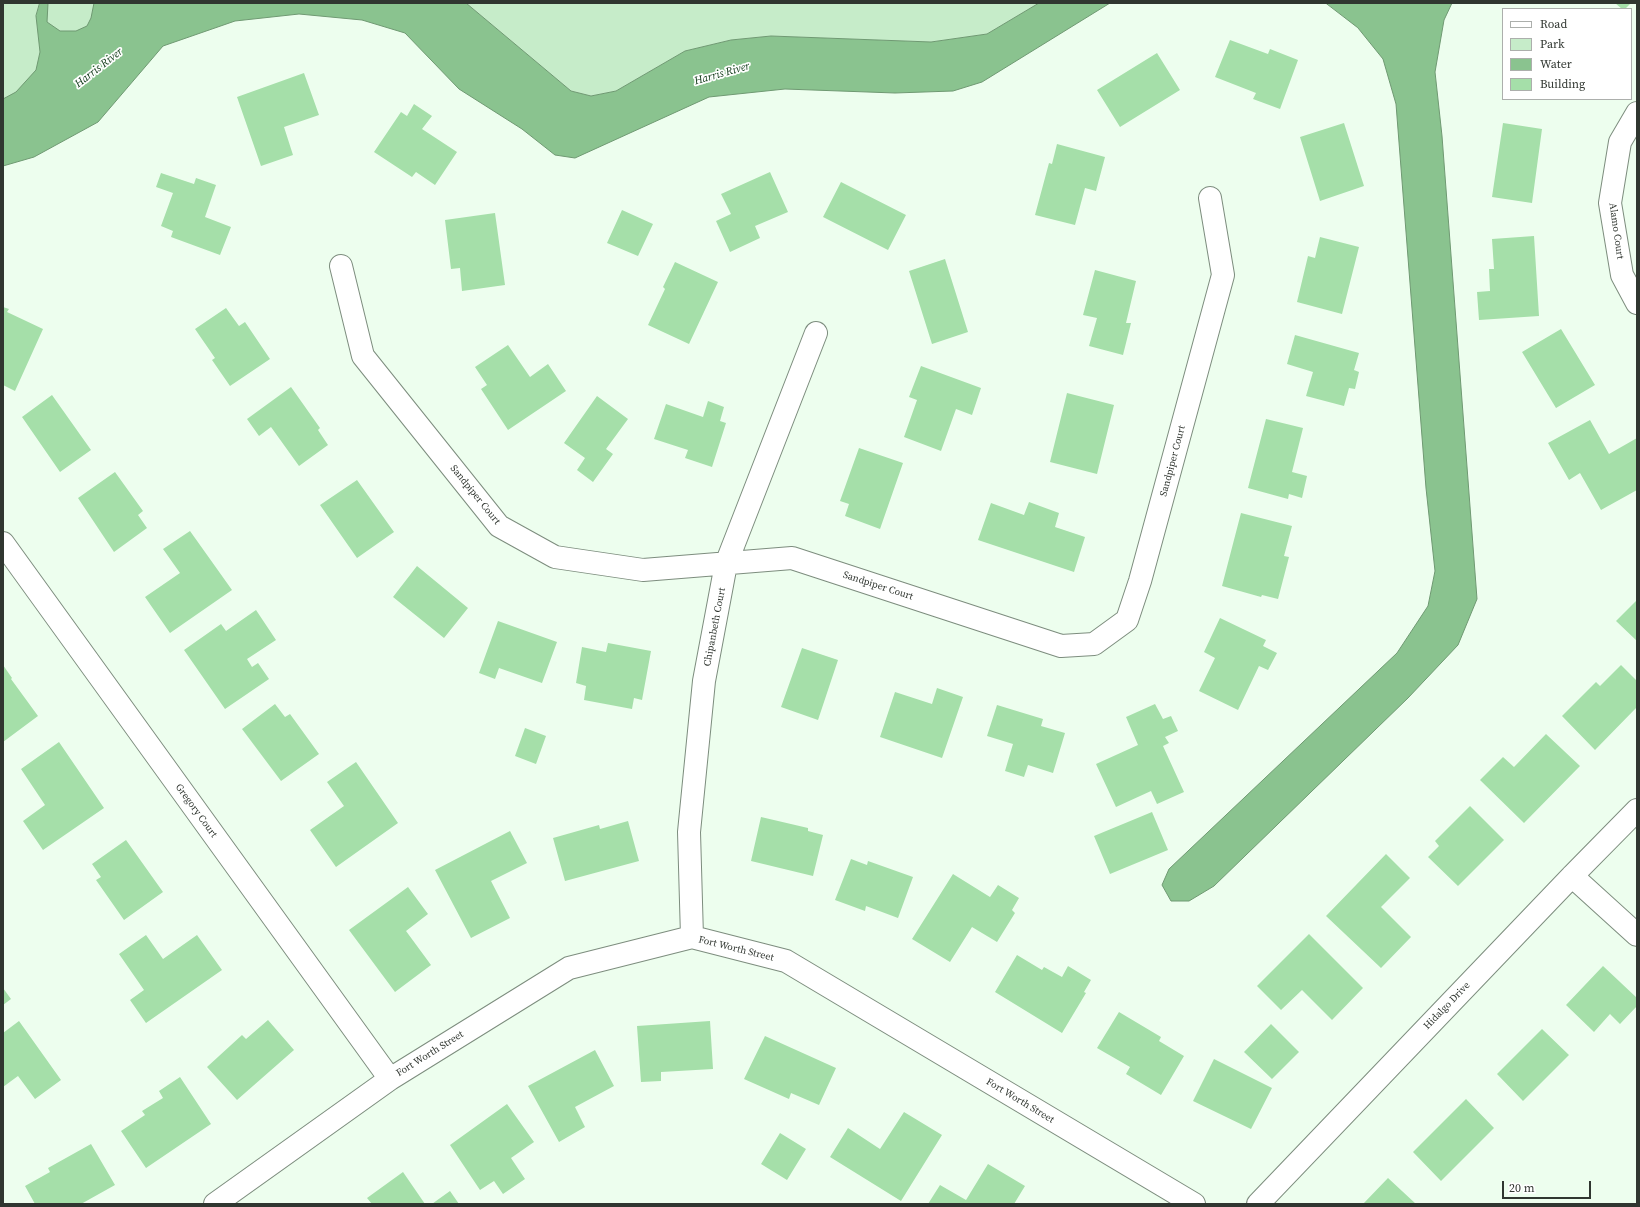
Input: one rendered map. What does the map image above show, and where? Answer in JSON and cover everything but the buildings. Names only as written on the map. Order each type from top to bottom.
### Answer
[{"type":"street","name":"Alamo Court","points":[[1637,113],[1620,142],[1610,204],[1622,275],[1637,303]]},
{"type":"street","name":"Sandpiper Court","points":[[341,266],[363,356],[499,526],[556,557],[643,570],[792,558],[1061,646],[1094,644],[1127,620],[1140,581],[1223,275],[1210,198]]},
{"type":"street","name":"Chipanbeth Court","points":[[692,937],[689,832],[704,681],[726,564],[816,333]]},
{"type":"street","name":"Gregory Court","points":[[3,543],[390,1079]]},
{"type":"street","name":"Hidalgo Drive","points":[[1258,1204],[1637,810]]},
{"type":"street","points":[[1572,876],[1637,935]]},
{"type":"street","name":"Fort Worth Street","points":[[215,1204],[390,1079],[569,968],[692,937],[786,961],[1194,1204]]},
{"type":"green space","points":[[3,3],[142,3],[3,102]]},
{"type":"green space","points":[[466,3],[1039,3],[987,34],[931,42],[771,36],[731,40],[685,51],[616,91],[591,96],[571,91]]},
{"type":"water","name":"Harris River","points":[[40,3],[48,3],[47,22],[60,31],[76,31],[87,26],[91,18],[94,3],[466,3],[571,91],[591,96],[616,91],[685,51],[731,40],[771,36],[931,42],[987,34],[1039,3],[1110,3],[982,82],[953,91],[895,93],[785,89],[709,97],[575,158],[555,155],[522,129],[459,89],[405,33],[362,20],[299,14],[235,21],[163,46],[98,122],[34,157],[3,166],[3,99],[16,92],[36,70],[40,52],[36,16]]},
{"type":"water","points":[[1326,3],[1452,3],[1444,20],[1435,72],[1442,136],[1477,599],[1458,645],[1408,698],[1214,886],[1189,901],[1171,901],[1162,885],[1169,869],[1397,653],[1428,606],[1435,571],[1426,488],[1396,104],[1383,59],[1358,28]]}]
